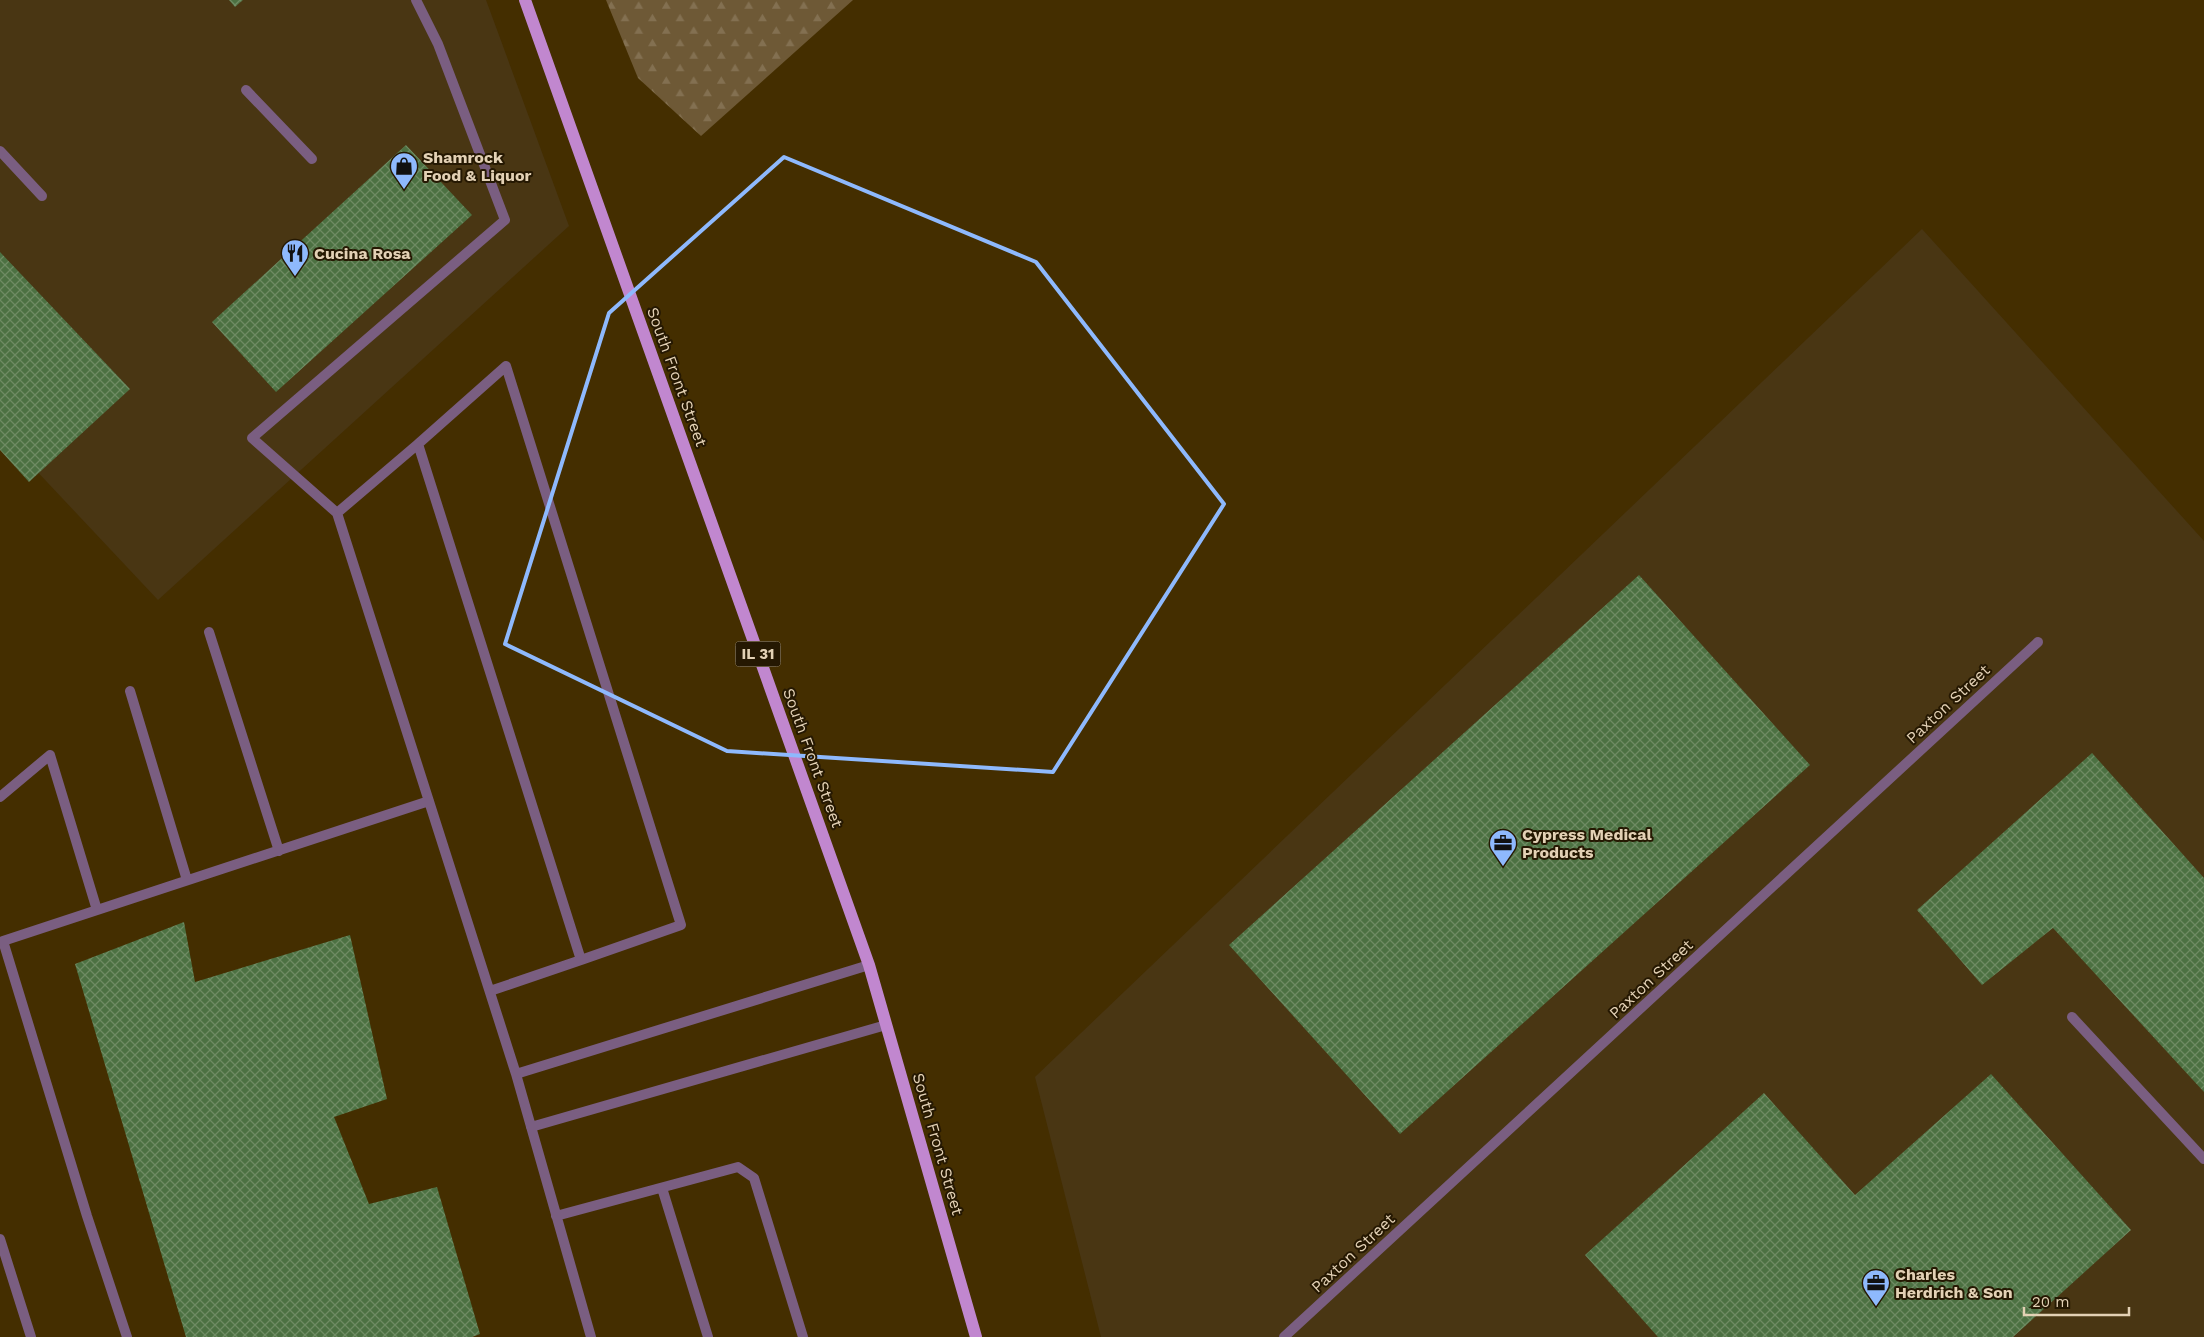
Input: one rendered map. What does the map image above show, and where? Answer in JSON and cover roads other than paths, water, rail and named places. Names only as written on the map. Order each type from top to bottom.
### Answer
[{"type":"main road","name":"South Front Street","points":[[525,0],[869,965],[976,1337]]},
{"type":"lane","points":[[416,0],[438,44],[505,220],[252,438],[337,513],[516,1074],[591,1337]]},
{"type":"lane","points":[[246,90],[312,159]]},
{"type":"lane","points":[[0,151],[42,196]]},
{"type":"lane","points":[[337,513],[506,366],[681,925],[490,992]]},
{"type":"lane","points":[[418,444],[581,960]]},
{"type":"lane","points":[[209,632],[279,851]]},
{"type":"lane","name":"Paxton Street","points":[[1284,1337],[2038,642]]},
{"type":"lane","points":[[130,691],[188,880]]},
{"type":"lane","points":[[0,797],[50,755],[97,910]]},
{"type":"lane","points":[[126,1337],[1,939],[97,910],[429,801]]},
{"type":"lane","points":[[516,1074],[869,965]]},
{"type":"lane","points":[[2072,1017],[2204,1159]]},
{"type":"lane","points":[[531,1127],[886,1025]]},
{"type":"lane","points":[[556,1216],[738,1167],[754,1178],[803,1337]]},
{"type":"lane","points":[[662,1188],[708,1337]]},
{"type":"lane","points":[[0,1239],[31,1337]]},
{"type":"place","name":"Shamrock Food & Liquor","points":[[404,190]]},
{"type":"place","name":"Cucina Rosa","points":[[295,277]]},
{"type":"place","name":"Cypress Medical Products","points":[[1503,867]]},
{"type":"place","name":"Charles Herdrich & Son","points":[[1876,1307]]}]
